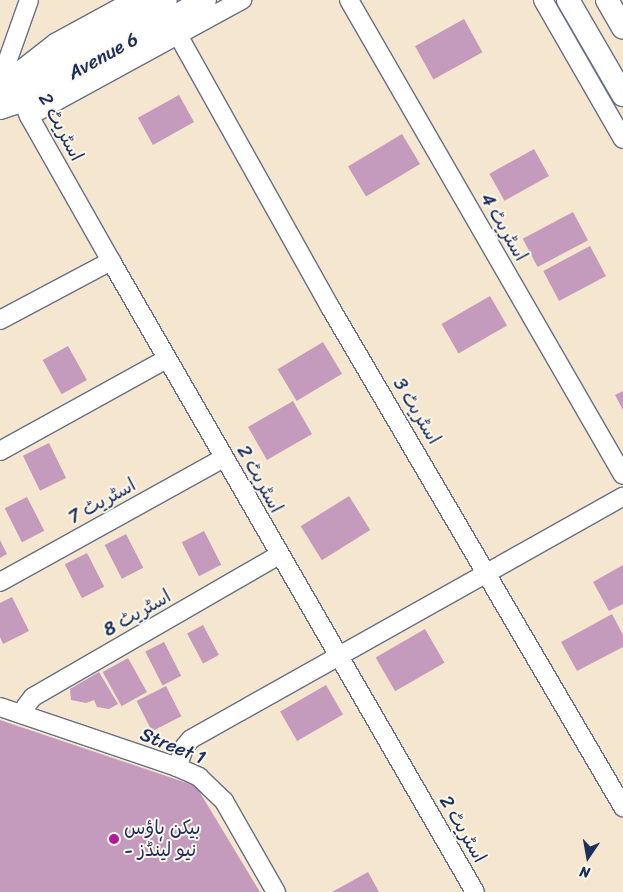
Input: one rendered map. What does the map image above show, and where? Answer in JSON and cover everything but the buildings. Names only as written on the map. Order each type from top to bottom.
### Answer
[{"type":"main road","name":"Avenue 6","points":[[0,108],[11,92],[166,0]]},
{"type":"main road","name":"Avenue 6","points":[[11,92],[205,0]]},
{"type":"main road","points":[[568,0],[623,95]]},
{"type":"main road","points":[[607,0],[623,28]]},
{"type":"street","points":[[11,92],[29,0]]},
{"type":"street","points":[[11,92],[55,43],[134,0]]},
{"type":"street","points":[[11,92],[178,35],[242,0]]},
{"type":"street","name":"اسٹریٹ 4","points":[[349,0],[623,475]]},
{"type":"street","points":[[543,0],[623,139]]},
{"type":"street","name":"اسٹریٹ 3","points":[[178,35],[330,307],[488,573],[623,807]]},
{"type":"street","name":"اسٹریٹ 2","points":[[11,92],[168,359],[279,555],[339,654],[475,892]]},
{"type":"street","points":[[0,320],[111,261]]},
{"type":"street","points":[[0,451],[168,359]]},
{"type":"street","name":"اسٹریٹ 7","points":[[0,582],[224,458]]},
{"type":"street","points":[[177,767],[185,746],[191,739],[339,654],[623,497]]},
{"type":"street","name":"اسٹریٹ 8","points":[[24,715],[26,706],[33,697],[279,555]]},
{"type":"street","name":"Street 1","points":[[0,707],[177,767],[199,777],[224,800],[276,892]]},
{"type":"place","name":"بیکن ہاؤس - نیو لینڈز","points":[[114,839]]}]
